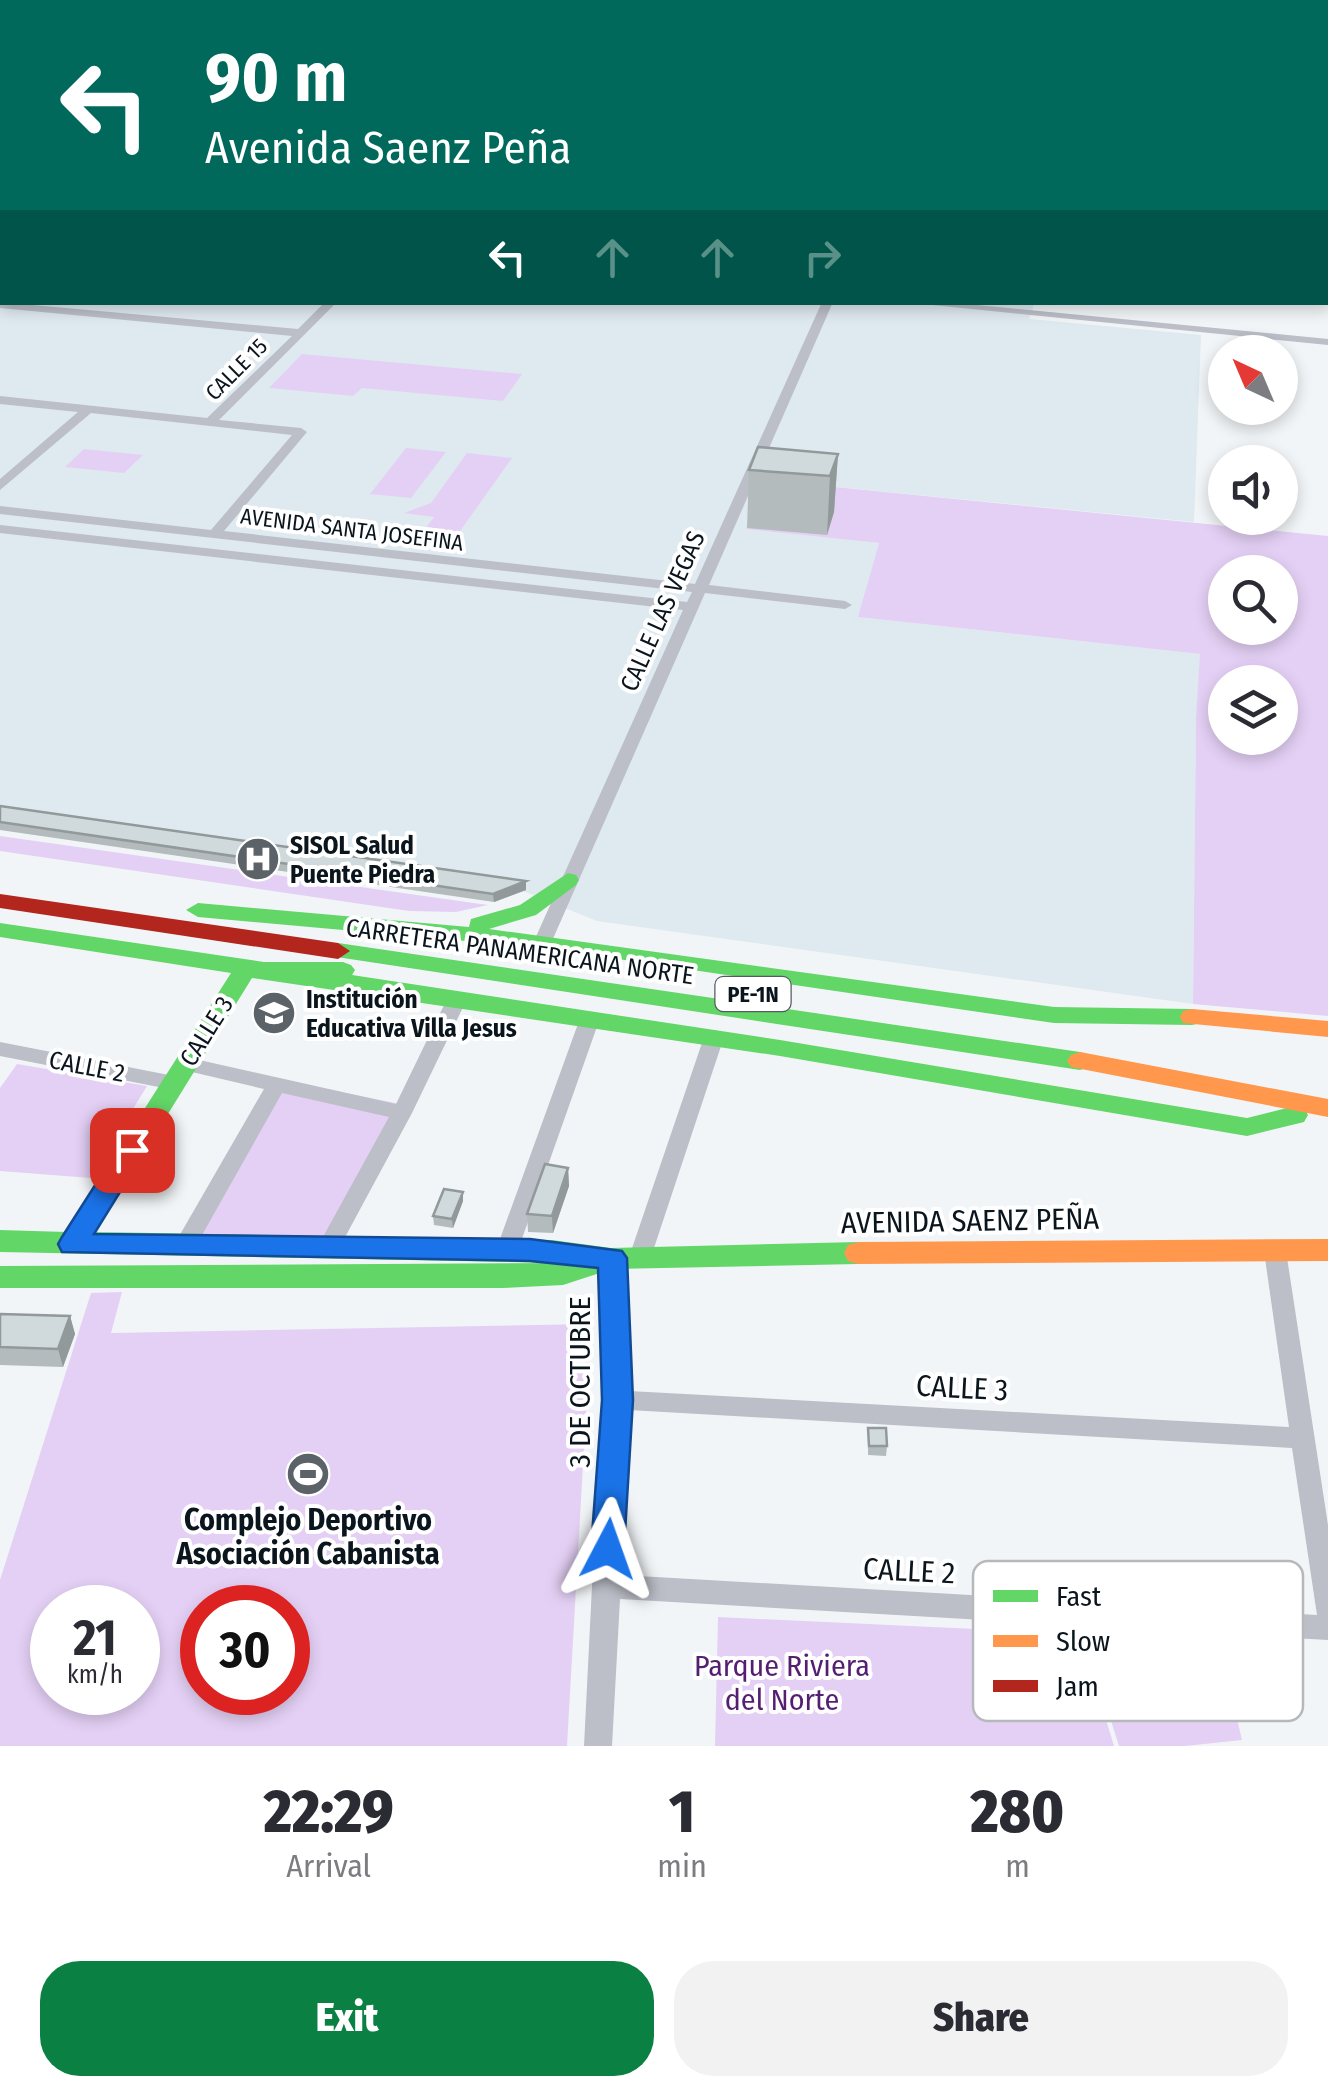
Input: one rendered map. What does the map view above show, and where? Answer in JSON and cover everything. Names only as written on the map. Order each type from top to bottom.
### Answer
[{"type":"main road","points":[[423,928],[511,918],[549,900],[568,880]]},
{"type":"main road","name":"CARRETERA PANAMERICANA NORTE","points":[[0,881],[1198,1060]]},
{"type":"main road","name":"CARRETERA PANAMERICANA NORTE","points":[[0,901],[1218,1085],[1328,1108]]},
{"type":"main road","points":[[177,908],[543,941],[1054,1015],[1221,1018],[1328,1030]]},
{"type":"main road","points":[[0,930],[714,1038],[1247,1127],[1294,1115]]},
{"type":"main road","points":[[245,970],[434,966]]},
{"type":"main road","name":"CALLE 3","points":[[72,1244],[245,970]]},
{"type":"main road","points":[[1218,1085],[1328,1128]]},
{"type":"main road","name":"AVENIDA SAENZ PEÑA","points":[[0,1242],[507,1250],[612,1258],[1036,1249],[1328,1250]]},
{"type":"main road","name":"AVENIDA SAENZ PEÑA","points":[[0,1278],[503,1277],[563,1274],[612,1258]]},
{"type":"street","points":[[0,305],[300,333]]},
{"type":"street","name":"CALLE 15","points":[[210,422],[329,305]]},
{"type":"street","name":"CALLE LAS VEGAS","points":[[543,941],[827,305]]},
{"type":"street","points":[[940,305],[1328,342]]},
{"type":"street","points":[[1048,305],[1328,334]]},
{"type":"street","points":[[0,400],[296,430],[301,436],[214,534]]},
{"type":"street","points":[[0,486],[90,410]]},
{"type":"street","name":"AVENIDA SANTA JOSEFINA","points":[[0,510],[845,605]]},
{"type":"street","name":"AVENIDA SANTA JOSEFINA","points":[[0,529],[692,608]]},
{"type":"street","points":[[329,1246],[402,1112],[456,1001]]},
{"type":"street","points":[[507,1250],[589,1021]]},
{"type":"street","points":[[640,1256],[714,1038]]},
{"type":"street","name":"CALLE 2","points":[[3,1055],[276,1085],[402,1112]]},
{"type":"street","points":[[186,1245],[276,1085]]},
{"type":"street","points":[[1275,1251],[1328,1611]]},
{"type":"street","name":"3 DE OCTUBRE","points":[[598,1746],[618,1400],[612,1258]]},
{"type":"street","name":"CALLE 3","points":[[618,1400],[1302,1438]]},
{"type":"street","name":"CALLE 2","points":[[605,1586],[973,1607]]},
{"type":"street","name":"CALLE 2","points":[[1303,1627],[1328,1628]]},
{"type":"shaded area","points":[[0,305],[1034,305],[1029,319],[1201,335],[1194,522],[766,480],[747,529],[879,543],[859,617],[1201,654],[1196,717],[1193,1004],[597,921],[518,889],[0,814]]},
{"type":"green space","points":[[302,354],[522,374],[503,401],[362,388],[353,396],[269,388]]},
{"type":"green space","points":[[406,448],[446,452],[411,498],[370,494]]},
{"type":"green space","points":[[84,449],[143,455],[124,473],[65,467]]},
{"type":"green space","points":[[467,453],[512,458],[448,548],[414,544],[434,517],[404,513],[431,503]]},
{"type":"green space","points":[[765,480],[1208,524],[1208,535],[1328,536],[1328,1016],[1193,1004],[1200,654],[858,617],[879,543],[746,529]]},
{"type":"green space","points":[[0,836],[488,905],[456,912],[409,911],[0,851]]},
{"type":"green space","points":[[17,1064],[147,1086],[91,1178],[0,1171],[0,1088]]},
{"type":"green space","points":[[277,1079],[400,1104],[326,1257],[180,1254]]},
{"type":"green space","name":"Complejo Deportivo Asociación Cabanista","points":[[122,1292],[111,1333],[591,1324],[567,1746],[0,1746],[0,1580],[91,1293]]},
{"type":"green space","name":"Parque Riviera del Norte","points":[[718,1617],[973,1629],[973,1721],[1106,1721],[1114,1746],[715,1746]]},
{"type":"green space","points":[[1111,1721],[1237,1721],[1242,1740],[1185,1746],[1119,1746]]},
{"type":"building","points":[[758,447],[838,454],[830,476],[749,470]]},
{"type":"building","points":[[0,806],[526,881],[493,894],[0,822]]},
{"type":"building","points":[[545,1164],[568,1168],[552,1216],[527,1214]]},
{"type":"building","points":[[444,1189],[463,1192],[452,1219],[433,1216]]},
{"type":"building","points":[[0,1314],[70,1316],[58,1349],[0,1347]]},
{"type":"building","points":[[868,1428],[886,1428],[887,1446],[869,1446]]},
{"type":"traffic: fast","points":[[479,924],[528,910],[568,880]]},
{"type":"traffic: fast","points":[[198,910],[543,941]]},
{"type":"traffic: fast","points":[[0,930],[780,1048],[1247,1127],[1295,1115]]},
{"type":"traffic: fast","points":[[543,941],[1054,1015],[1192,1017]]},
{"type":"traffic: fast","points":[[338,951],[1080,1061]]},
{"type":"traffic: fast","points":[[73,1244],[245,970]]},
{"type":"traffic: fast","points":[[245,970],[343,970]]},
{"type":"traffic: fast","points":[[0,1241],[552,1251],[606,1257]]},
{"type":"traffic: fast","points":[[0,1277],[503,1277],[563,1274],[612,1258],[858,1253]]},
{"type":"traffic: slow","points":[[1192,1017],[1328,1029]]},
{"type":"traffic: slow","points":[[1080,1061],[1328,1108]]},
{"type":"traffic: slow","points":[[858,1253],[1328,1250]]},
{"type":"traffic: jam","points":[[0,901],[338,951]]},
{"type":"place","name":"SISOL Salud Puente Piedra","points":[[258,859]]},
{"type":"place","name":"Institución Educativa Villa Jesus","points":[[274,1013]]},
{"type":"place","name":"Complejo Deportivo Asociación Cabanista","points":[[308,1474]]},
{"type":"route","points":[[132,1150],[72,1244],[530,1250],[612,1258],[618,1400],[608,1549]]}]
